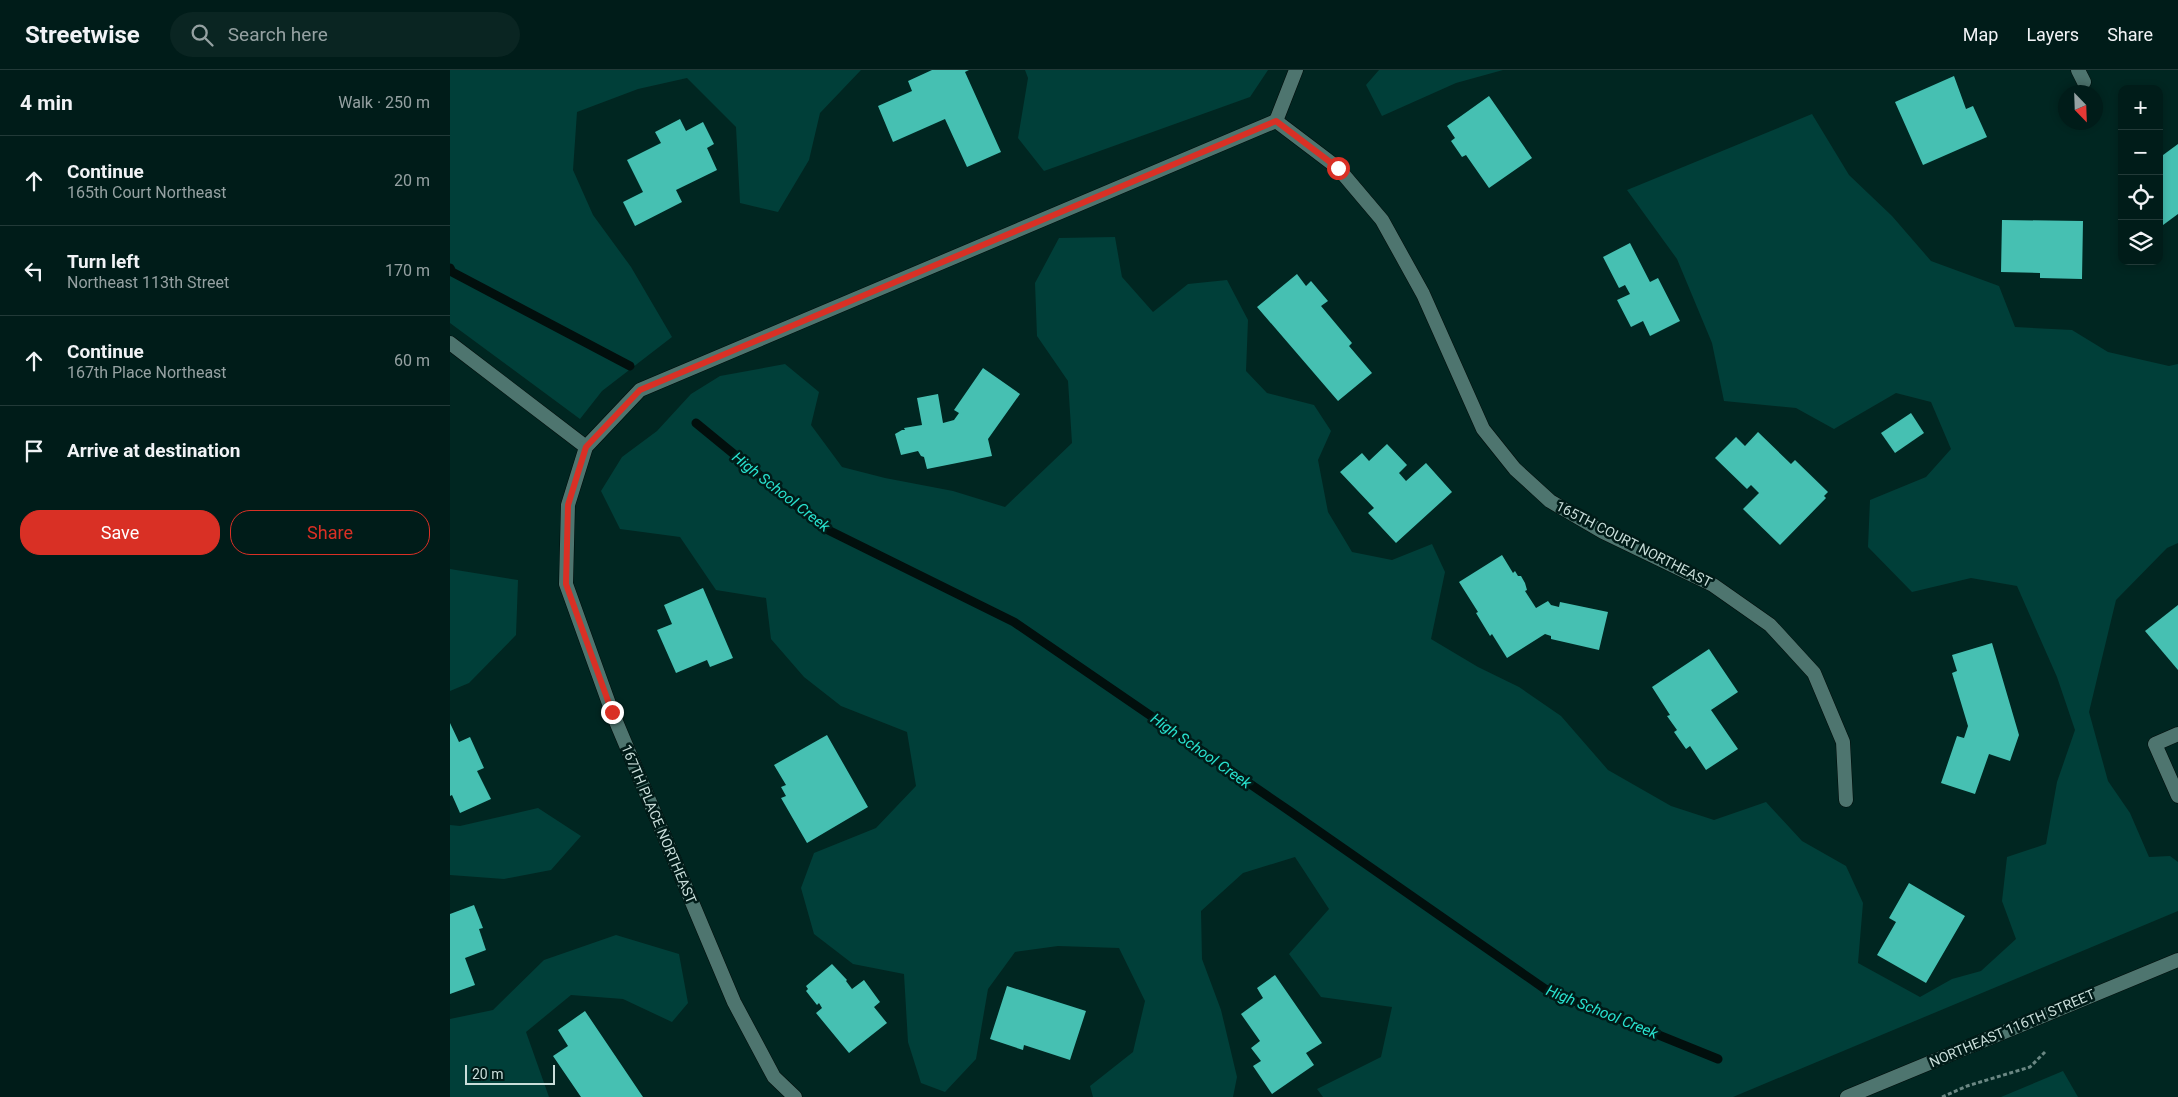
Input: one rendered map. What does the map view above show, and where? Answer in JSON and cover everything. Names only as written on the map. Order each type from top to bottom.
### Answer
[{"type":"street","points":[[450,343],[586,447],[640,390],[1276,121],[1296,70]]},
{"type":"street","name":"165TH COURT NORTHEAST","points":[[1276,121],[1338,168],[1382,220],[1423,294],[1483,429],[1515,469],[1550,501],[1603,532],[1713,585],[1770,625],[1814,673],[1843,742],[1846,800]]},
{"type":"street","name":"167TH PLACE NORTHEAST","points":[[586,447],[568,505],[566,584],[612,712],[734,1002],[774,1077],[794,1097]]},
{"type":"street","points":[[2178,734],[2155,744],[2178,796]]},
{"type":"street","name":"NORTHEAST 116TH STREET","points":[[1847,1097],[2178,960]]},
{"type":"path","points":[[1942,1097],[1967,1086],[2030,1067],[2046,1052]]},
{"type":"shaded area","points":[[450,70],[861,70],[820,113],[809,160],[778,212],[740,203],[736,127],[687,78],[638,89],[577,112],[573,170],[593,215],[631,267],[672,337],[602,391],[580,419],[450,323]]},
{"type":"shaded area","points":[[1025,70],[1268,70],[1250,97],[1044,171],[1018,138],[1028,78]]},
{"type":"shaded area","points":[[1379,70],[1503,70],[1456,83],[1382,116],[1366,85]]},
{"type":"shaded area","points":[[1812,114],[1849,175],[1892,216],[1931,261],[1999,286],[2015,327],[2072,330],[2108,352],[2169,366],[2178,364],[2178,543],[2167,548],[2116,600],[2089,712],[2108,781],[2130,813],[2149,857],[2170,856],[2178,862],[2178,911],[1733,1097],[1323,1097],[1317,1089],[1381,1057],[1392,1007],[1321,997],[1289,954],[1329,909],[1295,857],[1243,873],[1201,911],[1202,959],[1221,1010],[1237,1077],[1233,1097],[1093,1097],[1090,1086],[1133,1052],[1145,1001],[1119,948],[1058,946],[1015,952],[988,989],[976,1059],[945,1092],[921,1083],[908,1042],[904,974],[853,964],[814,934],[801,888],[814,853],[876,828],[916,786],[907,732],[841,706],[804,677],[771,639],[766,598],[716,590],[680,537],[620,529],[601,491],[622,457],[657,431],[691,394],[720,376],[785,364],[819,392],[811,425],[842,467],[885,478],[953,491],[1005,507],[1072,443],[1068,381],[1037,336],[1035,283],[1059,238],[1115,237],[1122,277],[1153,312],[1188,284],[1227,280],[1248,320],[1246,371],[1267,393],[1314,405],[1331,431],[1318,460],[1328,512],[1352,552],[1392,560],[1432,544],[1445,572],[1431,639],[1478,667],[1519,687],[1561,716],[1608,770],[1671,806],[1714,820],[1766,802],[1802,841],[1846,866],[1863,903],[1858,963],[1920,997],[1952,979],[1981,971],[2016,939],[2002,901],[2007,857],[2046,844],[2057,782],[2075,730],[2057,677],[2017,586],[1971,578],[1912,592],[1868,547],[1870,500],[1926,477],[1951,449],[1931,402],[1896,393],[1834,429],[1796,408],[1724,401],[1712,343],[1677,259],[1627,190]]},
{"type":"shaded area","points":[[450,569],[518,580],[516,635],[469,683],[450,691]]},
{"type":"shaded area","points":[[538,808],[581,836],[551,870],[504,879],[450,875],[450,825],[460,826]]},
{"type":"shaded area","points":[[616,935],[679,954],[688,1003],[672,1022],[623,999],[571,995],[526,1032],[549,1097],[450,1097],[450,1019],[493,1010],[544,960]]},
{"type":"shaded area","points":[[2063,1071],[2078,1097],[2001,1097]]},
{"type":"building","points":[[932,70],[969,70],[965,72],[1001,152],[967,167],[945,119],[893,142],[878,106],[912,91],[908,81]]},
{"type":"building","points":[[1954,76],[1966,109],[1973,106],[1987,137],[1923,165],[1895,102]]},
{"type":"building","points":[[1489,96],[1532,158],[1489,188],[1466,155],[1462,157],[1451,141],[1455,138],[1447,126]]},
{"type":"building","points":[[680,119],[686,131],[703,122],[714,144],[707,148],[717,170],[676,190],[682,202],[635,226],[623,202],[643,192],[627,160],[661,143],[655,132]]},
{"type":"building","points":[[2178,144],[2178,214],[2163,225],[2163,175],[2163,155]]},
{"type":"building","points":[[2002,220],[2083,221],[2082,279],[2040,278],[2040,273],[2001,272]]},
{"type":"building","points":[[1630,243],[1650,282],[1658,278],[1680,321],[1650,336],[1643,321],[1631,327],[1617,300],[1630,294],[1625,285],[1619,288],[1603,257]]},
{"type":"building","points":[[1297,274],[1306,286],[1311,281],[1328,301],[1321,306],[1352,343],[1349,346],[1372,373],[1338,401],[1257,307]]},
{"type":"building","points":[[983,368],[1020,394],[988,439],[992,456],[927,469],[924,457],[918,451],[901,455],[895,434],[905,430],[904,428],[922,425],[917,398],[938,394],[943,423],[954,420],[959,413],[954,410]]},
{"type":"building","points":[[1911,413],[1924,433],[1895,453],[1881,433]]},
{"type":"building","points":[[1758,432],[1791,464],[1795,460],[1828,492],[1824,496],[1826,498],[1780,545],[1743,509],[1759,493],[1751,485],[1747,489],[1715,458],[1736,437],[1745,446]]},
{"type":"building","points":[[1387,444],[1407,465],[1399,473],[1406,481],[1426,463],[1452,492],[1396,543],[1368,513],[1374,508],[1340,472],[1362,453],[1369,461]]},
{"type":"building","points":[[1502,555],[1513,573],[1515,571],[1518,576],[1521,576],[1527,590],[1525,591],[1536,608],[1548,601],[1551,605],[1559,607],[1560,602],[1608,612],[1599,650],[1551,639],[1551,636],[1545,634],[1507,658],[1492,634],[1490,636],[1476,613],[1478,612],[1459,582]]},
{"type":"building","points":[[703,588],[733,658],[710,667],[707,660],[676,673],[657,630],[672,624],[664,605]]},
{"type":"building","points":[[2178,605],[2178,670],[2145,631]]},
{"type":"building","points":[[1992,643],[2019,735],[2010,761],[1989,754],[1975,794],[1941,783],[1957,736],[1964,738],[1968,726],[1952,673],[1957,671],[1952,655]]},
{"type":"building","points":[[1709,649],[1738,692],[1711,710],[1738,749],[1706,770],[1690,746],[1686,749],[1674,732],[1677,730],[1667,716],[1670,715],[1652,687]]},
{"type":"building","points":[[450,723],[459,742],[470,737],[484,768],[477,771],[491,799],[460,813],[452,795],[450,796]]},
{"type":"building","points":[[827,735],[868,807],[807,843],[781,798],[786,796],[781,787],[786,785],[774,765]]},
{"type":"building","points":[[1909,883],[1965,916],[1926,983],[1877,955],[1896,922],[1889,918]]},
{"type":"building","points":[[474,905],[483,928],[479,929],[486,950],[465,958],[475,985],[450,994],[450,914]]},
{"type":"building","points":[[832,964],[847,980],[852,989],[864,980],[880,1002],[874,1007],[887,1023],[849,1053],[816,1013],[822,1008],[819,1003],[817,1005],[806,991],[808,989],[806,986]]},
{"type":"building","points":[[1275,975],[1322,1043],[1306,1053],[1314,1065],[1272,1094],[1253,1066],[1261,1061],[1251,1048],[1260,1041],[1241,1014],[1263,998],[1257,988]]},
{"type":"building","points":[[1007,986],[1086,1011],[1070,1060],[1024,1045],[1023,1050],[990,1039]]},
{"type":"building","points":[[585,1011],[643,1097],[581,1097],[553,1056],[568,1046],[558,1030]]},
{"type":"waterway","name":"High School Creek","points":[[450,268],[452,272],[630,366]]},
{"type":"waterway","name":"High School Creek","points":[[696,423],[824,528],[1014,622],[1545,989],[1718,1059]]},
{"type":"route","points":[[612,712],[566,584],[568,505],[586,447],[640,390],[1276,121],[1338,168]]}]
